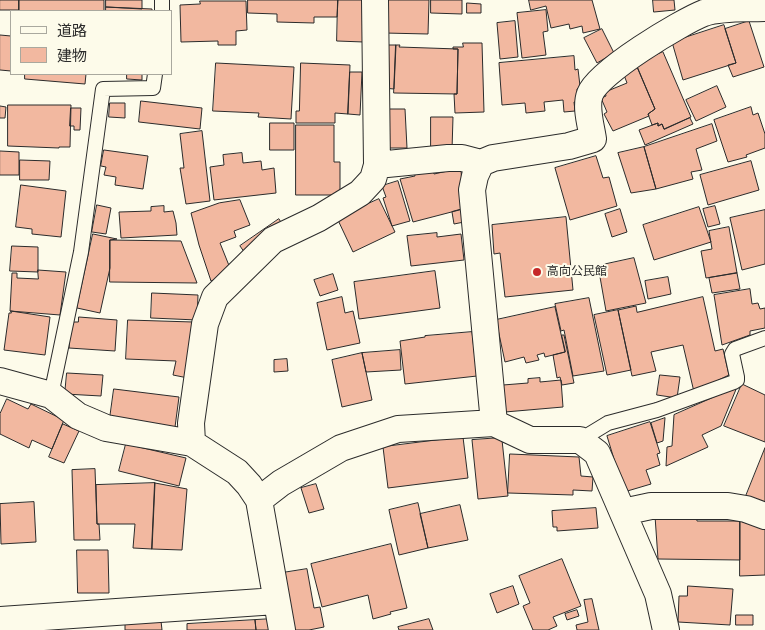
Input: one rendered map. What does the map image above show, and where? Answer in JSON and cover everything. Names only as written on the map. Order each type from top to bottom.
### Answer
[{"type":"street","points":[[192,443],[191,423],[205,324],[215,297],[273,240],[319,218],[360,193],[373,179],[377,164],[375,0]]},
{"type":"street","points":[[377,164],[448,158],[462,158],[481,162],[493,158],[568,146],[593,139],[588,107],[589,95],[602,78],[628,58],[661,36],[706,13],[730,9],[765,8]]},
{"type":"street","points":[[481,162],[472,190],[494,423]]},
{"type":"street","points":[[0,380],[51,395],[78,416],[106,428],[192,443],[237,472],[250,485],[259,500],[282,630]]},
{"type":"street","points":[[259,500],[281,483],[341,448],[398,429],[494,423],[530,440],[580,440],[597,453],[658,594],[666,630]]},
{"type":"street","points":[[623,512],[651,506],[728,506],[746,509],[765,516]]},
{"type":"street","points":[[0,620],[276,601]]},
{"type":"lane","points":[[51,395],[81,252],[103,89],[153,88],[155,75]]},
{"type":"lane","points":[[580,440],[608,423],[657,410],[734,382],[737,380],[732,354],[735,349],[765,338]]},
{"type":"building","points":[[0,0],[19,0],[19,10],[0,10]]},
{"type":"building","points":[[19,0],[104,0],[104,10],[19,10]]},
{"type":"building","points":[[106,0],[142,0],[142,9],[106,7]]},
{"type":"building","points":[[248,0],[338,0],[337,17],[314,17],[314,23],[277,22],[277,14],[248,13]]},
{"type":"building","points":[[338,0],[365,0],[364,42],[337,41]]},
{"type":"building","points":[[384,0],[429,0],[428,34],[384,33]]},
{"type":"building","points":[[431,0],[462,0],[462,14],[431,13]]},
{"type":"building","points":[[529,0],[592,0],[600,29],[583,33],[582,26],[570,29],[569,24],[551,28],[546,6],[531,10]]},
{"type":"building","points":[[653,0],[674,0],[675,10],[654,12]]},
{"type":"building","points":[[200,1],[246,1],[247,30],[236,31],[236,45],[218,45],[218,41],[181,42],[180,5],[200,4]]},
{"type":"building","points":[[467,3],[481,4],[481,13],[467,13]]},
{"type":"building","points":[[106,7],[152,9],[152,10],[106,10]]},
{"type":"building","points":[[546,10],[548,31],[543,32],[546,55],[522,58],[517,13]]},
{"type":"building","points":[[515,21],[518,57],[500,59],[497,23]]},
{"type":"building","points":[[749,21],[764,67],[733,77],[728,65],[736,63],[725,29]]},
{"type":"building","points":[[724,25],[736,63],[683,80],[672,42]]},
{"type":"building","points":[[602,29],[614,53],[597,63],[584,38]]},
{"type":"building","points":[[0,35],[10,36],[10,71],[0,70]]},
{"type":"building","points":[[463,43],[482,43],[484,112],[455,113],[454,94],[457,94],[458,49],[453,49],[453,47],[463,47]]},
{"type":"building","points":[[384,45],[396,45],[394,89],[383,88]]},
{"type":"building","points":[[396,45],[400,45],[399,47],[458,49],[457,94],[394,93]]},
{"type":"building","points":[[663,52],[691,117],[664,129],[662,124],[658,126],[658,123],[652,125],[648,114],[655,109],[636,64]]},
{"type":"building","points":[[574,56],[575,70],[578,69],[580,86],[577,89],[578,102],[574,102],[575,111],[564,112],[563,100],[544,102],[545,111],[526,113],[525,103],[502,105],[499,63]]},
{"type":"building","points":[[216,63],[294,67],[291,119],[258,117],[259,113],[213,111]]},
{"type":"building","points":[[301,63],[350,65],[348,114],[335,113],[335,123],[296,123],[296,111],[299,111]]},
{"type":"building","points":[[637,67],[655,109],[648,114],[649,116],[613,131],[604,114],[607,112],[601,98],[606,96],[605,92],[627,83],[624,75]]},
{"type":"building","points":[[350,72],[362,72],[360,115],[348,114]]},
{"type":"building","points":[[25,75],[86,75],[85,84],[25,79]]},
{"type":"building","points":[[127,75],[142,75],[142,80],[127,79]]},
{"type":"building","points":[[717,86],[726,107],[696,121],[686,100]]},
{"type":"building","points":[[141,101],[202,108],[200,129],[139,122]]},
{"type":"building","points":[[110,103],[125,103],[125,118],[109,117]]},
{"type":"building","points":[[8,105],[71,105],[70,147],[8,146]]},
{"type":"building","points":[[0,106],[6,107],[5,118],[0,118]]},
{"type":"building","points":[[751,107],[753,115],[758,113],[765,134],[765,148],[746,155],[747,157],[728,162],[714,120]]},
{"type":"building","points":[[71,108],[81,108],[80,130],[74,130],[74,126],[70,126]]},
{"type":"building","points":[[388,109],[405,109],[407,148],[389,148]]},
{"type":"building","points":[[431,117],[453,117],[452,150],[431,151]]},
{"type":"building","points":[[690,118],[693,124],[645,145],[639,130],[658,123],[658,126],[662,124],[664,129]]},
{"type":"building","points":[[270,123],[294,123],[294,150],[270,150]]},
{"type":"building","points":[[712,124],[717,141],[696,149],[702,170],[691,172],[693,179],[656,189],[644,147]]},
{"type":"building","points":[[296,125],[334,125],[334,162],[340,162],[340,193],[337,195],[296,195]]},
{"type":"building","points":[[202,131],[210,201],[186,204],[180,168],[184,168],[180,134]]},
{"type":"building","points":[[644,147],[656,189],[631,193],[618,153]]},
{"type":"building","points":[[104,150],[148,156],[143,189],[115,185],[116,177],[104,175],[106,167],[101,166]]},
{"type":"building","points":[[0,151],[19,152],[19,175],[0,175]]},
{"type":"building","points":[[242,153],[243,163],[261,161],[262,170],[274,168],[276,193],[214,200],[210,167],[224,165],[223,155]]},
{"type":"building","points":[[596,156],[603,178],[609,177],[617,206],[570,220],[555,168]]},
{"type":"building","points":[[20,160],[50,161],[49,180],[20,180]]},
{"type":"building","points":[[751,161],[759,190],[708,205],[700,175]]},
{"type":"building","points":[[432,167],[434,174],[461,168],[463,209],[413,222],[400,179],[415,176],[414,171]]},
{"type":"building","points":[[398,181],[410,221],[392,226],[383,198],[386,197],[382,186]]},
{"type":"building","points":[[21,185],[66,191],[61,237],[32,234],[32,229],[16,227]]},
{"type":"building","points":[[379,199],[395,232],[353,252],[337,218]]},
{"type":"building","points":[[240,200],[250,225],[234,231],[236,237],[220,243],[232,273],[211,281],[191,213],[219,203]]},
{"type":"building","points":[[97,205],[111,208],[106,234],[92,232]]},
{"type":"building","points":[[164,206],[164,212],[173,211],[177,235],[121,238],[119,212],[151,211],[151,207]]},
{"type":"building","points":[[715,206],[720,224],[708,227],[703,209]]},
{"type":"building","points":[[699,207],[711,242],[654,260],[643,225]]},
{"type":"building","points":[[463,209],[464,222],[454,224],[452,212]]},
{"type":"building","points":[[620,209],[627,232],[612,237],[605,214]]},
{"type":"building","points":[[765,210],[765,264],[742,270],[730,218]]},
{"type":"building","name":"高向公民館","points":[[566,217],[573,290],[505,297],[500,253],[494,254],[492,225]]},
{"type":"building","points":[[279,219],[285,229],[247,256],[240,246]]},
{"type":"building","points":[[729,227],[737,273],[706,278],[701,251],[712,249],[709,231]]},
{"type":"building","points":[[437,233],[437,237],[461,234],[464,260],[411,266],[407,236]]},
{"type":"building","points":[[93,234],[117,239],[110,240],[110,268],[100,313],[77,308]]},
{"type":"building","points":[[110,240],[181,241],[197,283],[110,282]]},
{"type":"building","points":[[12,246],[38,247],[38,272],[10,271]]},
{"type":"building","points":[[634,258],[646,303],[606,311],[600,277],[600,270],[604,270],[602,265]]},
{"type":"building","points":[[38,270],[66,272],[60,315],[10,311],[12,273],[17,273],[17,278],[38,279]]},
{"type":"building","points":[[435,271],[440,308],[359,319],[354,282]]},
{"type":"building","points":[[737,273],[740,289],[712,293],[709,278]]},
{"type":"building","points":[[333,274],[338,290],[320,296],[314,280]]},
{"type":"building","points":[[668,277],[671,294],[648,299],[645,281]]},
{"type":"building","points":[[750,289],[752,304],[758,303],[760,309],[765,308],[765,328],[750,331],[750,335],[722,345],[714,295]]},
{"type":"building","points":[[152,293],[198,295],[197,320],[151,318]]},
{"type":"building","points":[[342,297],[345,313],[353,311],[360,343],[327,350],[317,303]]},
{"type":"building","points":[[703,297],[715,351],[723,349],[729,375],[694,392],[683,345],[651,352],[656,371],[632,376],[618,310],[636,306],[637,312]]},
{"type":"building","points":[[589,298],[604,371],[573,376],[564,330],[561,331],[555,304]]},
{"type":"building","points":[[555,307],[565,352],[545,357],[544,353],[537,355],[539,360],[526,363],[524,357],[505,362],[496,320]]},
{"type":"building","points":[[618,310],[631,370],[607,375],[594,315]]},
{"type":"building","points":[[11,311],[50,317],[45,355],[4,350],[9,313]]},
{"type":"building","points":[[79,317],[117,320],[115,351],[69,348],[73,322],[78,322]]},
{"type":"building","points":[[128,320],[193,322],[188,378],[173,375],[176,361],[126,359]]},
{"type":"building","points":[[472,332],[477,376],[405,384],[400,341],[425,336]]},
{"type":"building","points":[[562,335],[564,335],[574,383],[562,385],[560,377],[557,378],[553,355],[565,352]]},
{"type":"building","points":[[400,350],[401,370],[366,372],[362,353]]},
{"type":"building","points":[[362,353],[372,400],[342,407],[332,360]]},
{"type":"building","points":[[287,359],[288,371],[274,372],[274,360]]},
{"type":"building","points":[[67,373],[103,375],[101,396],[65,394]]},
{"type":"building","points":[[660,375],[680,377],[677,398],[657,395]]},
{"type":"building","points":[[540,378],[540,382],[561,380],[563,407],[505,412],[503,385],[528,383],[528,379]]},
{"type":"building","points":[[742,384],[765,395],[765,442],[724,426]]},
{"type":"building","points":[[737,387],[721,426],[702,435],[708,447],[666,466],[667,447],[672,446],[674,415]]},
{"type":"building","points":[[114,389],[179,397],[175,427],[110,418]]},
{"type":"building","points":[[7,399],[28,409],[31,404],[64,420],[52,449],[32,440],[29,448],[0,434],[0,414]]},
{"type":"building","points":[[665,418],[663,441],[657,443],[651,423]]},
{"type":"building","points":[[650,422],[660,453],[657,454],[660,465],[646,470],[651,484],[624,492],[607,436]]},
{"type":"building","points":[[63,424],[79,431],[64,463],[49,457]]},
{"type":"building","points":[[463,437],[468,478],[388,488],[383,447]]},
{"type":"building","points":[[497,438],[502,440],[508,496],[478,499],[472,440]]},
{"type":"building","points":[[126,444],[186,458],[179,486],[119,471]]},
{"type":"building","points":[[765,448],[765,505],[746,496]]},
{"type":"building","points":[[510,454],[579,457],[581,476],[593,477],[592,491],[573,490],[573,495],[508,493]]},
{"type":"building","points":[[95,469],[97,524],[99,524],[100,540],[74,540],[72,470]]},
{"type":"building","points":[[155,483],[187,489],[182,550],[152,549]]},
{"type":"building","points":[[155,483],[152,549],[133,548],[135,524],[97,524],[96,485]]},
{"type":"building","points":[[316,484],[324,509],[309,513],[301,488]]},
{"type":"building","points":[[34,502],[36,542],[1,544],[0,504]]},
{"type":"building","points":[[418,503],[428,548],[399,555],[389,510]]},
{"type":"building","points":[[460,505],[468,540],[428,548],[420,514]]},
{"type":"building","points":[[596,508],[598,528],[557,531],[557,527],[553,527],[552,511]]},
{"type":"building","points":[[696,515],[697,521],[740,521],[740,560],[658,559],[655,516]]},
{"type":"building","points":[[740,521],[765,529],[765,575],[740,576]]},
{"type":"building","points":[[391,544],[407,608],[373,619],[368,595],[322,607],[311,564]]},
{"type":"building","points":[[77,550],[108,550],[109,593],[78,593]]},
{"type":"building","points":[[562,559],[581,606],[553,617],[557,626],[548,630],[533,630],[523,606],[530,603],[519,576]]},
{"type":"building","points":[[307,569],[314,608],[320,607],[324,627],[309,630],[292,630],[282,573]]},
{"type":"building","points":[[513,586],[519,604],[497,613],[490,594]]},
{"type":"building","points":[[688,586],[733,589],[730,625],[678,622],[679,596],[687,596]]},
{"type":"building","points":[[592,599],[599,630],[577,630],[576,625],[588,622],[584,600]]},
{"type":"building","points":[[577,610],[579,616],[567,620],[565,614]]},
{"type":"building","points":[[736,615],[753,615],[753,625],[736,625]]},
{"type":"building","points":[[272,619],[274,630],[256,630],[255,620]]},
{"type":"building","points":[[429,619],[433,630],[399,630],[398,627]]},
{"type":"building","points":[[255,620],[256,630],[187,630],[187,624]]},
{"type":"building","points":[[161,621],[162,630],[125,630],[125,623]]},
{"type":"place","name":"高向公民館","points":[[537,272]]}]
